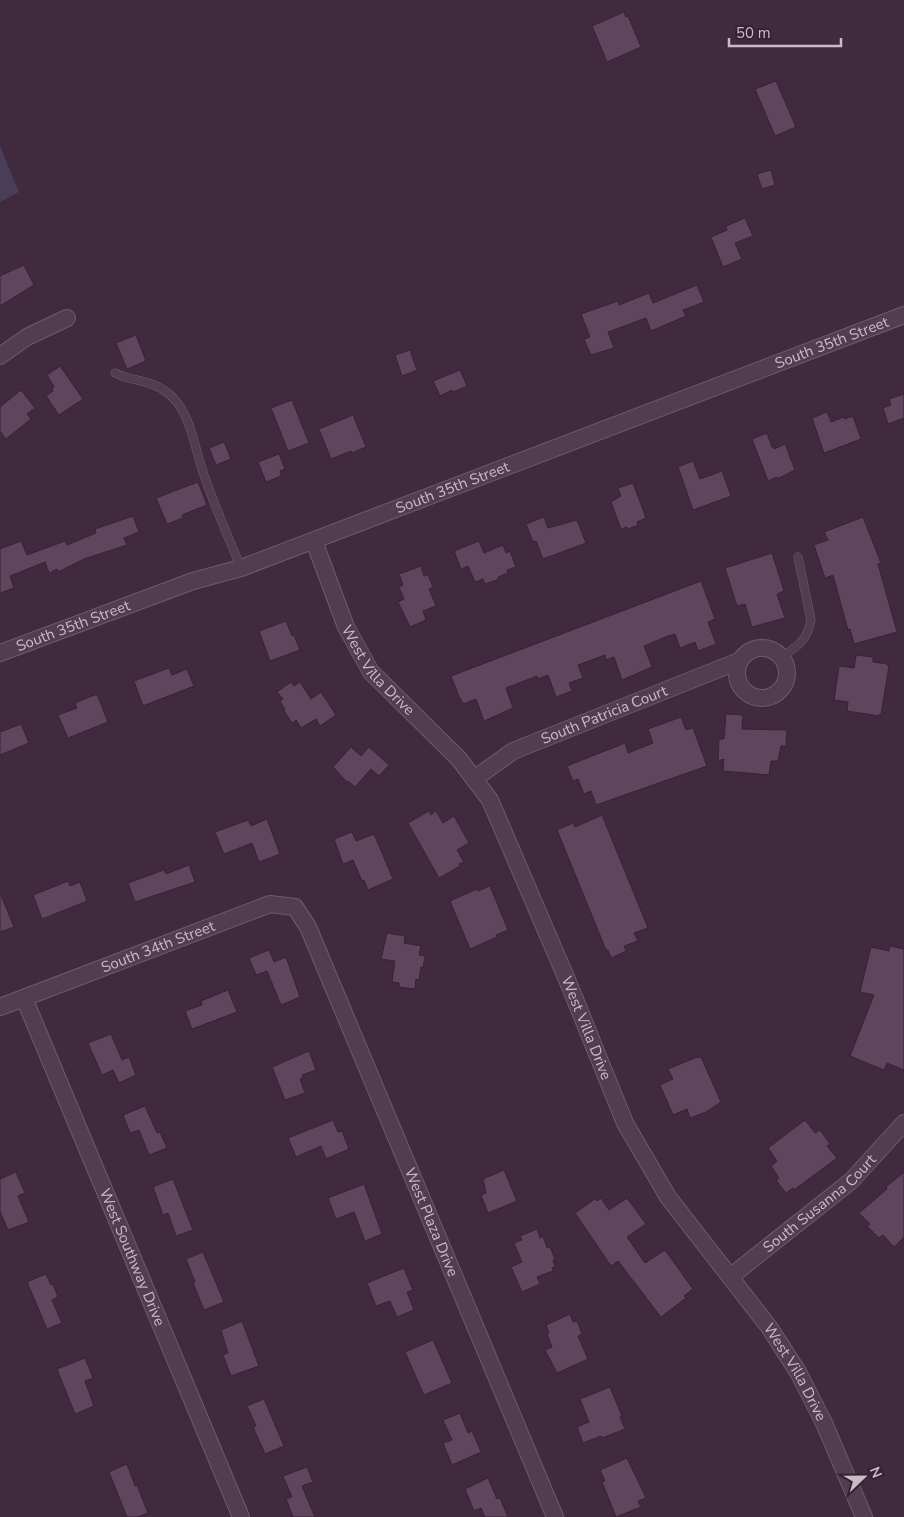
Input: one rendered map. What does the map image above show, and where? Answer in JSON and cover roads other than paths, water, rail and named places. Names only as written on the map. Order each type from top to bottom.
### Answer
[{"type":"street","name":"South 35th Street","points":[[0,653],[193,581],[241,568],[314,541],[904,315]]},
{"type":"street","points":[[0,356],[27,337],[66,318]]},
{"type":"street","name":"West Villa Drive","points":[[314,541],[346,627],[371,672],[458,759],[490,800],[568,982],[625,1123],[668,1197],[769,1327],[798,1372],[824,1423],[864,1517]]},
{"type":"street","name":"South Patricia Court","points":[[474,779],[513,751],[739,661],[744,654],[751,650],[759,647],[768,648],[776,651],[782,657]]},
{"type":"street","points":[[739,661],[737,678],[740,686],[752,697],[760,699],[769,698],[776,694],[786,681],[788,672],[782,657]]},
{"type":"street","name":"South 34th Street","points":[[0,1007],[270,904],[294,907],[308,927]]},
{"type":"street","name":"West Plaza Drive","points":[[308,927],[556,1517]]},
{"type":"street","name":"West Southway Drive","points":[[24,998],[240,1517]]},
{"type":"street","name":"South Susanna Court","points":[[730,1277],[851,1181],[904,1123]]},
{"type":"lane","points":[[115,373],[123,377],[150,382],[166,391],[183,412],[190,425],[202,469],[241,568]]},
{"type":"lane","points":[[782,657],[804,640],[810,630],[811,620],[798,557]]}]
